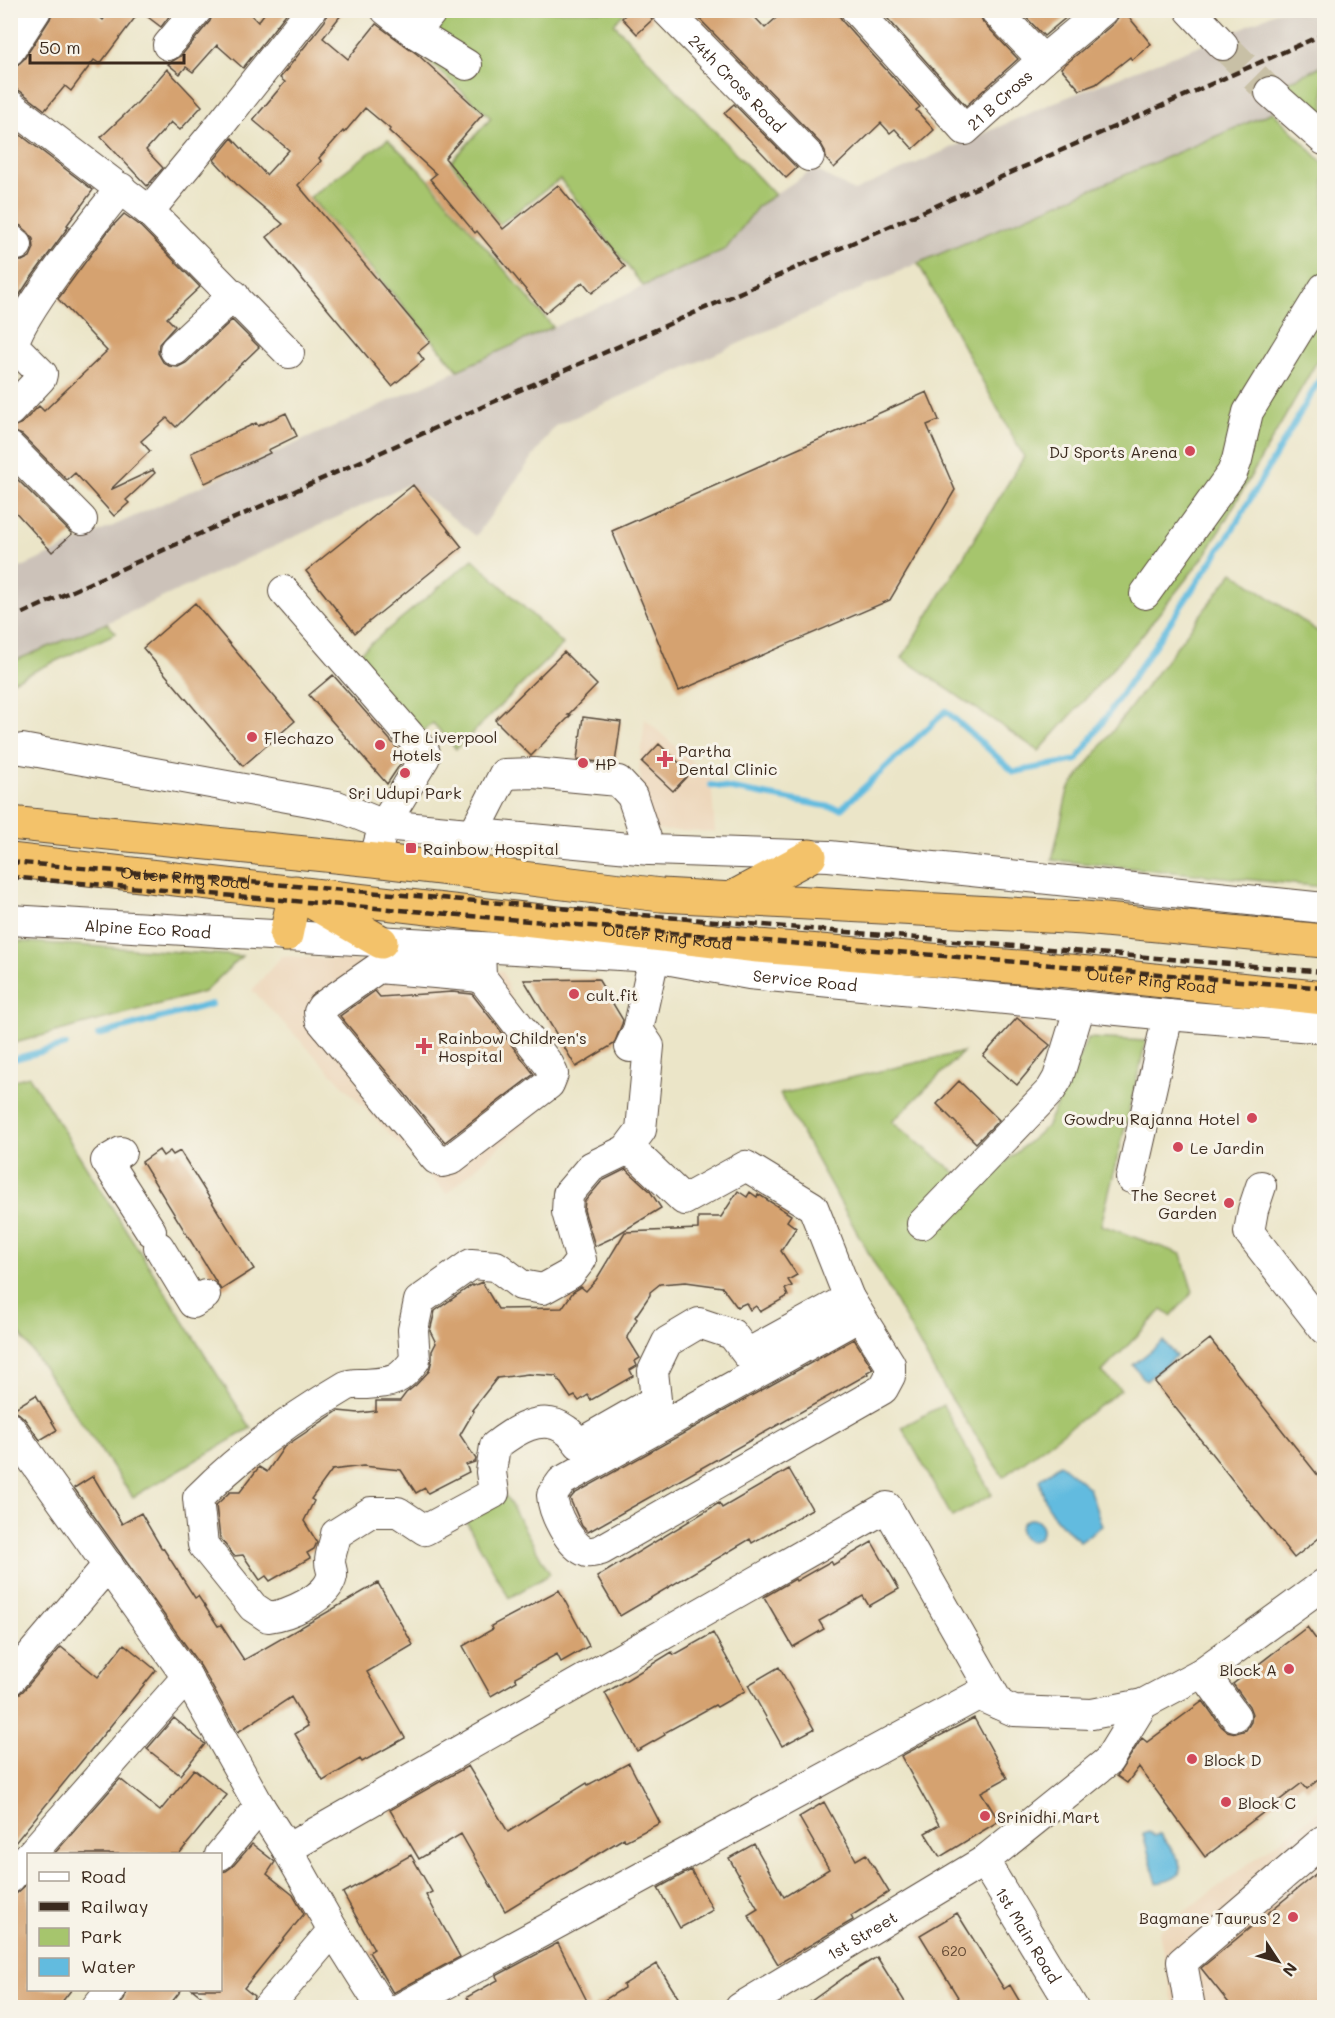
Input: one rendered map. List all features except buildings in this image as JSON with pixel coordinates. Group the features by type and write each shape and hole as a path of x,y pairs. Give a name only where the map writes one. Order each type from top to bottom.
{"highway":[{"path":"10,823 374,860 661,895 734,897 1084,918 1324,941"},
{"path":"734,897 810,856"},
{"name":"Outer Ring Road","path":"10,860 758,946 1069,971 1324,998"},
{"path":"286,935 295,892 379,955"}],"street":[{"path":"10,50 36,10"},
{"path":"168,45 197,10"},
{"path":"149,211 311,10"},
{"path":"386,10 424,22 467,65"},
{"name":"24th Cross Road","path":"666,10 809,156"},
{"name":"21 B Cross","path":"856,10 965,130 1103,10"},
{"path":"995,10 1043,60"},
{"path":"1190,10 1223,45"},
{"path":"1270,92 1324,140"},
{"path":"10,105 149,211 289,353"},
{"path":"10,411 42,374 14,346 16,335 41,293 121,188"},
{"path":"1145,594 1232,473 1248,412 1324,288"},
{"path":"175,350 234,295"},
{"path":"10,447 82,520"},
{"path":"284,591 425,753 384,825 374,860"},
{"path":"22,749 337,806 384,825 650,850 829,856 1324,908"},
{"path":"474,833 504,774 534,773 618,781 632,796 650,850"},
{"name":"Alpine Eco Road","path":"10,920 286,935"},
{"name":"Service Road","path":"286,935 379,955 480,962 654,957 749,974 1324,1028"},
{"path":"379,955 322,1007 318,1012 320,1019 436,1159 442,1162 450,1160 549,1084 553,1074 480,962"},
{"path":"654,957 638,1030 649,1047 641,1130 629,1146 591,1167 568,1194 567,1212 581,1260 570,1274 543,1289 521,1285 496,1266 471,1264 419,1301 412,1330 415,1360 405,1374 391,1382 349,1384 287,1424 227,1470 198,1498 203,1545 252,1607 268,1617 283,1615 323,1593 333,1574 330,1562 336,1534 371,1512 398,1512 425,1530 494,1493 490,1472 495,1446 516,1430 544,1422 565,1429 579,1443 624,1433 855,1307"},
{"path":"922,1224 1051,1090 1058,1078 1080,1006"},
{"path":"1131,1178 1168,1015"},
{"path":"629,1146 684,1200 746,1166 813,1207 855,1307 890,1364 890,1376 883,1389 601,1550 589,1553 574,1546 553,1507 552,1495 562,1481 624,1433 657,1400 653,1371 667,1342 699,1323 732,1334 747,1354 855,1307"},
{"path":"121,1152 106,1161 193,1303 206,1294"},
{"path":"1261,1186 1249,1232 1324,1329"},
{"path":"12,1434 187,1677 260,1807 382,2007"},
{"path":"287,1849 887,1507 999,1704"},
{"path":"10,1680 108,1565"},
{"path":"401,2007 978,1695 1014,1711 1092,1714 1143,1704 1203,1672 1321,1594"},
{"path":"1203,1672 1235,1716"},
{"path":"33,1853 187,1677"},
{"name":"1st Street","path":"740,2007 984,1861 1108,1761 1143,1704"},
{"path":"221,1853 260,1807"},
{"path":"1190,2007 1182,1962 1324,1840"},
{"path":"10,1878 27,1859"},
{"name":"1st Main Road","path":"984,1861 1073,2007"},
{"path":"267,2007 333,1930"},
{"path":"96,2007 108,1991"}],"shaded area":[{"path":"1278,11 1324,11 1324,65 1281,85 1273,112 918,263 555,426 476,536 409,484 107,623 11,662 11,572 726,249 759,205 814,169 854,191 1055,102 1236,31"},
{"path":"645,719 711,779 715,832 649,830 639,769"},
{"name":"Rainbow Children's Hospital","path":"282,956 503,971 514,1009 570,1083 447,1194 252,990"},
{"path":"1324,1807 1324,2007 1174,2007 1159,1931"}],"green space":[{"path":"450,11 626,11 614,24 775,195 759,205 726,249 643,286 560,179 500,224 451,162 491,118 419,52"},
{"path":"1324,65 1324,119 1281,85"},
{"path":"1273,112 1324,164 1324,349 1206,554 1138,640 1039,751 902,658 1024,457 918,263"},
{"path":"388,139 427,178 553,327 458,370 310,197"},
{"path":"473,559 563,644 456,749 433,723 418,735 351,660"},
{"path":"1233,572 1324,636 1324,887 1052,860 1068,790"},
{"path":"107,623 116,633 11,682 11,662"},
{"path":"11,941 242,956 204,992 11,1044"},
{"path":"1088,1038 1146,1041 1101,1225 1181,1254 1193,1292 1171,1316 1162,1310 1102,1372 1121,1390 1003,1477 941,1383 780,1094 963,1052 892,1122 975,1188 1046,1127"},
{"path":"29,1076 251,1428 133,1497 11,1321 11,1081"},
{"path":"943,1405 992,1495 952,1517 902,1427"},
{"path":"506,1496 550,1574 509,1598 465,1520"}],"water":[{"path":"1163,1341 1176,1356 1146,1381 1133,1365"},
{"path":"1060,1464 1089,1488 1102,1526 1080,1541 1053,1515 1045,1500 1039,1480"},
{"path":"1027,1519 1035,1519 1042,1526 1042,1534 1035,1541 1027,1541 1020,1534 1020,1526"},
{"path":"1149,1832 1154,1836 1160,1834 1177,1857 1181,1870 1170,1880 1157,1883 1143,1834"}],"waterway":[{"path":"711,785 841,809 946,711 1014,772 1077,760 1230,534 1324,372"},
{"path":"98,1035 212,1004"},
{"path":"10,1060 66,1045"}],"tunnel":[{"path":"1223,45 1270,92"}],"railway":[{"path":"10,619 475,410 1324,34"},
{"path":"10,862 1324,972"},
{"path":"10,877 1324,988"}],"place":[{"name":"DJ Sports Arena","path":"1190,451"},
{"name":"Flechazo","path":"252,737"},
{"name":"The Liverpool Hotels","path":"380,745"},
{"name":"Partha Dental Clinic","path":"665,759"},
{"name":"HP","path":"583,763"},
{"name":"Sri Udupi Park","path":"405,773"},
{"name":"Rainbow Hospital","path":"411,848"},
{"name":"cult.fit","path":"574,994"},
{"name":"Rainbow Children's Hospital","path":"424,1046"},
{"name":"Gowdru Rajanna Hotel","path":"1252,1118"},
{"name":"Le Jardin","path":"1178,1147"},
{"name":"The Secret Garden","path":"1229,1203"},
{"name":"Block A","path":"1289,1669"},
{"name":"Block D","path":"1192,1759"},
{"name":"Block C","path":"1226,1802"},
{"name":"Srinidhi Mart","path":"985,1816"},
{"name":"Bagmane Taurus 2","path":"1293,1917"}]}
